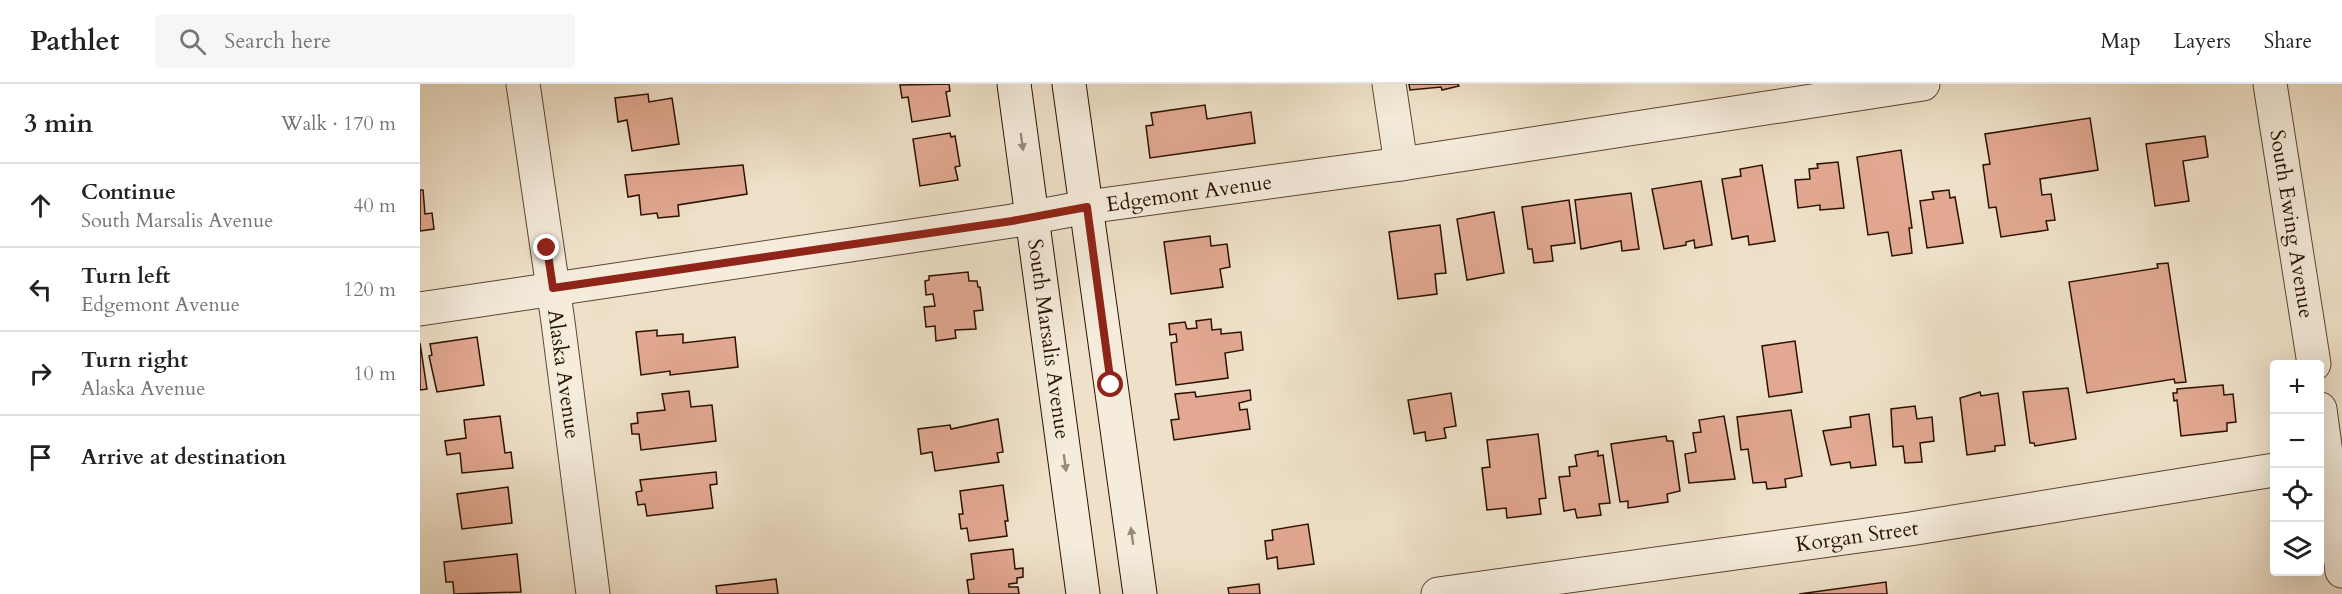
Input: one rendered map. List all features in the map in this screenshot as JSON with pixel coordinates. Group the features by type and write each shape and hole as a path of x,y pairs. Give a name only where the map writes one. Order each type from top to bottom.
{"street":[{"name":"Alaska Avenue","path":"522,84 553,288 593,594"},
{"name":"South Marsalis Avenue","path":"1014,84 1083,594"},
{"path":"1069,84 1140,594"},
{"path":"1389,84 1401,164"},
{"name":"Edgemont Avenue","path":"420,309 1032,218 1087,207 1401,164 1923,84"},
{"name":"South Ewing Avenue","path":"2270,84 2313,360"},
{"path":"2324,468 2342,571"},
{"name":"Korgan Street","path":"1438,594 1910,529 2270,471"}],"building":[{"path":"949,84 950,91 946,92 950,116 912,122 908,97 902,98 900,85"},
{"path":"1409,84 1458,84 1459,86 1442,90 1441,87 1410,90"},
{"path":"648,94 649,102 672,98 679,144 632,151 627,120 618,122 615,98"},
{"path":"1205,105 1207,119 1251,112 1255,143 1150,158 1146,126 1153,125 1151,113"},
{"path":"2090,118 2098,170 2040,179 2042,195 2051,194 2055,220 2046,221 2048,230 2001,237 1996,207 1989,208 1983,165 1990,164 1985,134"},
{"path":"950,133 951,137 955,136 960,166 955,167 958,180 920,186 913,139"},
{"path":"2205,136 2208,157 2183,161 2189,201 2155,206 2146,144"},
{"path":"1901,150 1912,228 1909,228 1912,253 1892,256 1888,232 1868,235 1857,157"},
{"path":"1838,162 1844,208 1820,210 1820,205 1798,208 1795,180 1810,179 1809,169 1818,168 1817,164"},
{"path":"743,165 747,194 678,205 679,216 658,218 657,213 641,215 639,195 628,197 625,175"},
{"path":"1762,165 1775,241 1749,245 1748,236 1732,239 1722,179 1741,176 1740,169"},
{"path":"1701,181 1712,245 1695,248 1694,240 1686,242 1686,245 1664,249 1652,189"},
{"path":"420,190 423,190 425,214 432,213 434,229 420,231"},
{"path":"1949,190 1950,198 1955,197 1963,243 1927,248 1920,201 1934,199 1932,192"},
{"path":"1631,193 1639,249 1622,251 1621,241 1581,249 1575,200"},
{"path":"1569,200 1575,243 1551,246 1553,261 1534,263 1532,249 1528,249 1522,207"},
{"path":"1494,212 1504,273 1467,280 1457,219"},
{"path":"1440,225 1446,273 1435,274 1437,294 1398,299 1389,232"},
{"path":"1210,236 1211,246 1227,244 1230,267 1220,269 1223,287 1171,294 1164,242"},
{"path":"2168,263 2186,382 2175,383 2174,379 2087,393 2069,282 2158,268 2157,264"},
{"path":"968,272 969,281 977,281 980,287 983,310 974,311 976,329 955,330 956,338 936,341 935,326 926,327 924,307 935,306 933,294 926,295 925,281 929,280 929,276"},
{"path":"1211,319 1212,330 1221,329 1221,334 1241,332 1243,350 1225,353 1228,378 1176,385 1171,343 1177,342 1176,334 1170,335 1169,324 1185,322 1187,329 1197,328 1196,321"},
{"path":"657,330 657,336 683,334 683,343 735,337 738,367 670,375 670,371 641,375 636,332"},
{"path":"477,337 484,385 437,392 429,356 432,355 430,344"},
{"path":"1795,341 1802,392 1769,397 1762,346"},
{"path":"420,343 427,389 420,390"},
{"path":"2223,385 2224,395 2233,394 2236,422 2227,423 2227,431 2181,436 2177,400 2174,401 2173,393 2177,393 2177,389"},
{"path":"2068,388 2076,439 2035,446 2034,443 2030,443 2023,392"},
{"path":"1250,390 1251,400 1239,403 1240,410 1247,409 1250,429 1174,440 1171,420 1179,419 1175,394 1195,392 1196,397"},
{"path":"689,391 691,407 712,405 716,441 641,450 639,434 632,434 631,424 638,423 637,413 665,410 662,394"},
{"path":"1980,392 1981,396 1998,393 2005,445 1995,446 1995,451 1967,455 1960,398"},
{"path":"1451,393 1456,426 1444,428 1446,438 1426,441 1425,432 1414,434 1408,400"},
{"path":"1915,406 1917,419 1932,417 1934,441 1920,443 1922,462 1905,463 1903,446 1893,447 1891,409"},
{"path":"1791,410 1802,476 1785,479 1786,487 1767,489 1766,482 1753,483 1748,449 1741,450 1737,417"},
{"path":"1869,414 1876,465 1851,468 1850,462 1831,465 1823,431 1851,427 1850,417"},
{"path":"500,416 505,453 511,452 513,468 462,473 460,453 447,455 445,441 466,438 464,420"},
{"path":"1724,416 1735,479 1689,483 1685,454 1696,452 1693,433 1701,432 1699,420"},
{"path":"998,419 1003,452 997,453 999,462 935,471 932,452 921,454 918,429 950,425 951,429"},
{"path":"1538,434 1546,498 1539,499 1541,514 1507,518 1506,508 1487,510 1482,468 1490,467 1487,440"},
{"path":"1666,436 1667,441 1673,441 1680,491 1667,494 1668,502 1628,508 1628,501 1620,502 1611,444"},
{"path":"1598,451 1598,456 1603,455 1610,503 1599,504 1601,515 1577,518 1575,509 1564,511 1559,477 1570,476 1569,467 1577,466 1575,455"},
{"path":"716,472 717,484 710,485 713,508 647,516 645,504 638,505 636,492 642,491 640,480"},
{"path":"1003,485 1008,521 1005,521 1007,536 969,541 967,528 961,529 959,514 963,514 960,491"},
{"path":"508,487 512,523 462,529 457,494"},
{"path":"1308,524 1314,564 1278,569 1277,557 1267,559 1265,541 1273,540 1272,530"},
{"path":"1013,549 1015,569 1023,568 1023,577 1017,578 1017,583 1009,584 1009,587 1018,587 1019,594 969,594 967,580 974,579 971,554"},
{"path":"517,554 521,592 454,594 453,582 446,582 444,562"},
{"path":"776,579 778,594 717,594 716,586"},
{"path":"1886,582 1887,594 1799,594"},
{"path":"1259,584 1260,594 1229,594 1228,588"}],"route":[{"path":"547,248 553,288 795,254 1012,221 1087,207 1111,385"}]}
